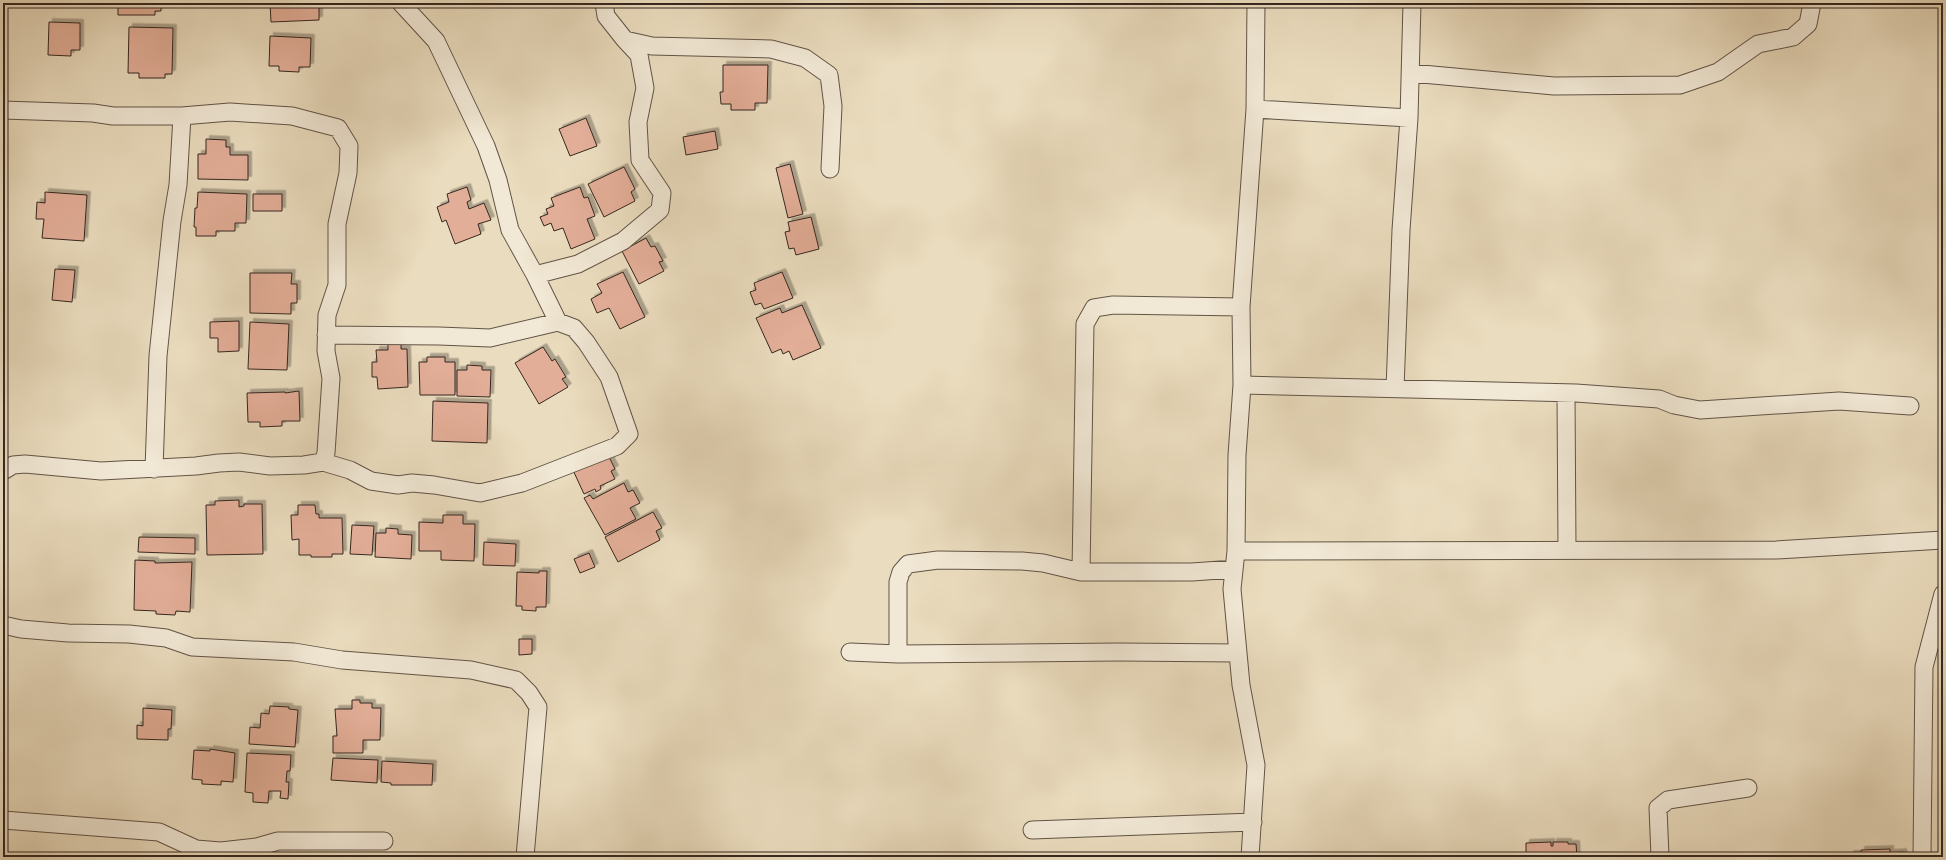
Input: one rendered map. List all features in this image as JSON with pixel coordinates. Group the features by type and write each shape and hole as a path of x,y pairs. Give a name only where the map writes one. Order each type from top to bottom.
{"street":[{"path":"401,3 436,41 486,146 498,180 510,230 535,275 558,322"},
{"path":"535,275 578,264 623,241 660,210 662,193 640,160 638,122 645,88 638,55 625,40 605,10 593,3"},
{"path":"1250,857 1256,765 1237,652 1232,589 1236,551 1237,455 1242,385 1241,307 1255,109 1256,3"},
{"path":"1395,389 1401,230 1411,73 1412,3"},
{"path":"1411,73 1554,86 1680,85 1718,72 1758,44 1793,37 1808,24 1812,3"},
{"path":"625,40 652,46 771,49 805,58 829,75 833,106 830,169"},
{"path":"1255,109 1409,118"},
{"path":"3,110 93,113 113,116 182,116 230,112 284,115 338,128 349,146 348,173 337,224 337,285 327,315 326,351 331,378 326,453 323,462"},
{"path":"154,469 158,356 172,221 178,185 182,116"},
{"path":"1081,572 1085,324 1094,308 1114,305 1241,307"},
{"path":"3,471 13,465 25,464 101,471 154,469 238,462 270,466 304,466 323,462 350,470 371,481 398,485 412,483 434,485 480,494 522,483 617,446 629,434 608,377 586,342 574,328 558,322 490,338 326,335"},
{"path":"1242,385 1566,393 1659,399 1700,410 1839,401 1910,406"},
{"path":"1566,393 1567,550"},
{"path":"1236,551 1776,550 1943,540"},
{"path":"898,654 898,582 901,572 908,564 938,560 1022,561 1043,563 1081,572 1184,572 1234,569"},
{"path":"1922,857 1924,667 1943,594"},
{"path":"3,625 68,633 129,634 166,638 192,647 294,652 342,660 471,670 516,680 529,693 538,707 525,857"},
{"path":"850,652 898,654 1237,652"},
{"path":"1660,857 1658,808 1663,803 1668,800 1748,788"},
{"path":"3,820 159,832 196,849 221,851 257,847 278,841 384,840"},
{"path":"1032,830 1253,822"}],"building":[{"path":"118,3 161,3 161,11 155,11 155,15 118,15"},
{"path":"270,3 319,3 319,20 271,22"},
{"path":"49,22 80,23 80,50 71,50 71,56 48,55"},
{"path":"129,27 173,28 172,74 165,74 165,78 139,78 139,73 128,73"},
{"path":"270,36 311,38 310,67 299,67 299,72 279,71 279,66 269,66"},
{"path":"723,65 768,65 767,103 755,103 755,110 731,110 731,104 721,104 720,92 723,92"},
{"path":"586,118 597,146 570,156 559,129"},
{"path":"715,131 718,149 686,155 683,137"},
{"path":"206,139 226,140 226,147 230,147 230,155 248,155 248,180 198,179 198,154 206,154"},
{"path":"790,164 803,214 788,218 776,168"},
{"path":"624,167 635,189 631,192 635,201 604,217 588,184"},
{"path":"467,187 471,200 467,202 469,209 484,203 491,220 478,224 481,234 455,244 446,220 442,222 437,207 449,202 447,194"},
{"path":"580,187 584,198 588,197 595,216 587,219 595,239 571,249 563,228 554,231 551,223 544,226 540,217 548,214 546,209 554,206 551,198"},
{"path":"45,192 87,195 84,241 42,238 44,219 36,219 37,202 45,203"},
{"path":"198,192 247,194 246,223 235,223 235,231 216,231 216,236 196,236 196,227 194,227"},
{"path":"253,194 282,194 282,211 253,211"},
{"path":"811,217 819,249 796,255 794,248 789,249 785,232 790,231 788,222"},
{"path":"646,238 651,247 655,246 663,261 659,262 664,271 639,284 622,251"},
{"path":"55,269 75,270 72,302 52,300"},
{"path":"623,272 645,317 620,329 609,308 597,313 591,299 602,293 597,284"},
{"path":"782,272 793,298 764,309 761,303 755,305 750,292 756,290 754,283"},
{"path":"250,273 292,273 291,284 297,284 297,303 291,303 291,314 250,313"},
{"path":"802,305 821,348 793,360 789,351 783,354 781,349 772,353 756,318 780,308 782,313"},
{"path":"239,321 239,351 218,352 218,338 210,338 210,322"},
{"path":"250,322 289,324 287,370 248,369"},
{"path":"388,339 401,339 401,349 407,349 408,387 378,389 377,377 372,377 372,362 377,362 376,350 388,350"},
{"path":"543,347 552,361 555,359 566,377 562,379 568,387 539,404 515,363"},
{"path":"427,357 445,357 445,362 455,362 455,395 420,395 419,362 427,362"},
{"path":"467,365 482,366 482,370 491,370 490,397 457,396 457,370 467,370"},
{"path":"299,391 300,421 282,421 282,426 260,427 260,422 248,422 247,393 285,393"},
{"path":"433,401 488,403 487,443 432,441"},
{"path":"609,457 615,469 611,471 615,479 600,486 601,489 596,492 595,489 584,494 572,468"},
{"path":"624,483 628,492 633,490 640,503 630,508 636,519 605,535 584,498 590,495 593,499"},
{"path":"239,500 239,507 244,506 244,504 262,504 263,554 207,555 206,505 215,505 215,501"},
{"path":"298,505 315,505 316,514 319,514 319,518 342,518 343,554 332,554 332,557 311,557 311,555 299,555 299,539 292,540 291,515 298,515"},
{"path":"653,512 662,528 656,531 660,540 618,562 605,537"},
{"path":"443,515 463,515 463,524 475,524 474,561 441,560 441,551 419,551 419,522 443,523"},
{"path":"352,525 374,526 372,555 350,554"},
{"path":"386,528 398,529 398,534 412,535 411,559 375,557 376,533 386,533"},
{"path":"139,537 195,538 195,554 138,552"},
{"path":"484,542 516,544 515,566 483,565"},
{"path":"589,553 595,567 580,573 574,559"},
{"path":"135,560 155,561 155,563 192,562 190,612 176,611 175,615 156,614 156,611 134,610"},
{"path":"539,571 547,571 546,607 536,607 536,611 522,610 522,606 516,606 517,572 539,573"},
{"path":"519,639 532,639 532,654 519,655"},
{"path":"352,700 360,700 360,703 372,703 372,708 381,708 380,740 363,740 363,753 333,753 333,736 337,736 335,709 352,709"},
{"path":"270,706 289,707 289,709 298,710 295,747 249,744 250,727 260,728 261,713 269,714"},
{"path":"143,708 172,710 171,729 168,729 168,740 137,739 137,725 143,726"},
{"path":"210,749 235,753 233,782 221,781 221,785 202,784 202,780 192,779 194,750 210,751"},
{"path":"247,753 291,755 290,771 287,771 286,782 289,782 288,799 280,798 281,791 269,791 268,803 253,802 253,793 245,792"},
{"path":"333,758 378,760 377,783 331,780"},
{"path":"382,761 433,764 432,785 391,785 391,783 381,782"},
{"path":"1551,842 1551,846 1553,846 1553,842 1568,842 1568,844 1576,844 1577,857 1526,857 1526,843"},
{"path":"1890,849 1890,853 1903,852 1904,857 1850,857 1850,854 1861,854 1861,850"}]}
